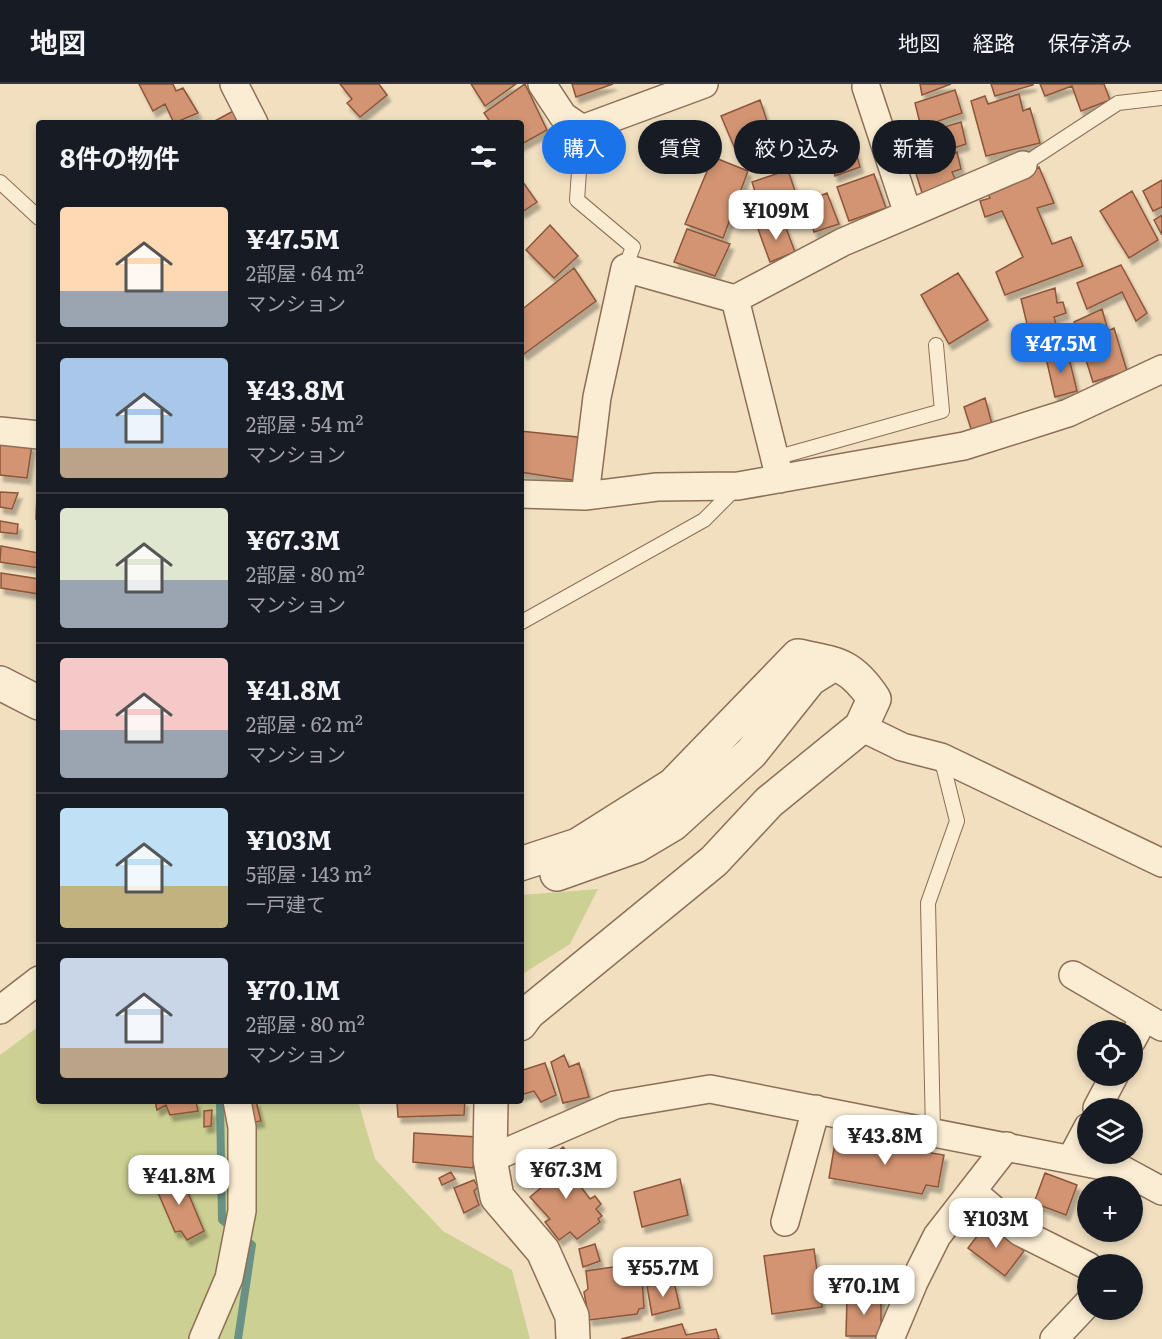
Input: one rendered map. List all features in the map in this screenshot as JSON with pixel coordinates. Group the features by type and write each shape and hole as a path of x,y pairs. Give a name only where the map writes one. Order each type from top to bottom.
{"street":[{"path":"234,84 252,120"},
{"path":"543,84 563,116 569,120"},
{"path":"606,120 704,84"},
{"path":"866,87 908,214"},
{"path":"585,496 597,397 625,268 735,299 843,242 1023,165"},
{"path":"735,299 777,468"},
{"path":"524,494 585,496 657,487 738,486 777,468 964,446 1068,413 1162,369"},
{"path":"0,431 36,435"},
{"path":"524,863 578,845 673,785 798,656 834,664 860,678 874,699 861,727 769,802 714,861 524,1018"},
{"path":"524,885 636,846 674,824 751,753 810,679 834,664"},
{"path":"1,684 36,702"},
{"path":"861,727 902,747 941,758 1162,863"},
{"path":"1073,975 1146,1028"},
{"path":"0,1010 36,982"},
{"path":"490,1159 615,1106 665,1095 710,1089 1123,1170 1162,1191"},
{"path":"202,1339 229,1278 242,1211 242,1127 238,1104"},
{"path":"491,1104 490,1159 497,1197 543,1251 572,1316 573,1339"},
{"path":"785,1222 816,1109"},
{"path":"890,1339 914,1282 938,1236 1007,1146"},
{"path":"1071,1159 1077,1148"},
{"path":"973,1192 1020,1232 1077,1260"},
{"path":"1054,1339 1077,1315"}],"lane":[{"path":"1023,165 1118,103 1162,98"},
{"path":"579,174 577,200 633,247 625,268"},
{"path":"0,182 36,215"},
{"path":"777,468 942,411 936,345"},
{"path":"524,620 704,520 738,486"},
{"path":"933,1131 928,903 957,821 941,758"}],"green space":[{"path":"598,889 570,944 524,973 524,895"},
{"path":"36,1028 36,1104 359,1104 375,1159 443,1231 512,1270 530,1339 0,1339 0,1055"}],"building":[{"path":"139,84 173,84 176,91 183,88 198,113 181,120 173,120 165,104 153,111"},
{"path":"340,84 379,84 387,95 360,117 347,103 352,99"},
{"path":"471,84 516,84 485,106"},
{"path":"525,84 542,120 542,133 524,143 524,120 489,120 484,113"},
{"path":"572,84 613,84 576,97"},
{"path":"920,84 951,84 922,95"},
{"path":"991,84 1033,84 1033,85 995,96"},
{"path":"1040,84 1104,84 1110,100 1081,111 1072,86 1045,96"},
{"path":"955,90 962,113 942,120 919,120 915,103"},
{"path":"1019,94 1023,111 1030,108 1040,143 986,156 971,101 985,96 988,104"},
{"path":"760,100 767,120 734,120 734,147 721,116"},
{"path":"235,110 240,120 217,120"},
{"path":"961,122 966,144 956,147 956,124"},
{"path":"956,152 961,169 956,171"},
{"path":"722,161 734,165 734,174 747,174 723,238 685,224 706,174 722,174"},
{"path":"1039,167 1054,203 1037,208 1052,244 1071,237 1083,266 1005,295 996,272 1023,257 1002,211 985,217 980,201 990,198 987,191"},
{"path":"776,174 789,174 799,203 762,213 752,182"},
{"path":"874,174 886,208 849,221 837,187"},
{"path":"916,174 953,174 957,183 923,196"},
{"path":"1162,180 1162,207 1153,211 1143,191"},
{"path":"524,184 537,202 524,211"},
{"path":"1132,191 1158,240 1129,258 1100,211"},
{"path":"827,193 839,224 814,232 805,202"},
{"path":"1162,215 1162,235 1154,220"},
{"path":"783,220 795,252 770,262 758,229"},
{"path":"550,225 578,256 554,278 526,250"},
{"path":"687,229 730,244 715,276 674,262"},
{"path":"1121,265 1147,313 1136,321 1122,292 1087,309 1077,283"},
{"path":"574,268 596,301 524,354 524,308"},
{"path":"958,273 988,320 949,344 921,295"},
{"path":"1055,288 1057,303 1063,302 1066,313 1054,317 1059,336 1032,345 1021,299"},
{"path":"1102,309 1108,331 1114,328 1127,371 1093,382 1074,322"},
{"path":"1067,350 1077,391 1055,397 1046,358"},
{"path":"985,398 993,428 973,435 964,407"},
{"path":"524,431 587,438 578,481 524,473"},
{"path":"0,442 32,445 27,478 0,475"},
{"path":"0,492 18,493 12,509 0,507"},
{"path":"0,521 18,524 17,534 0,532"},
{"path":"1,546 36,552 36,568 0,562"},
{"path":"1,573 36,579 36,594 1,588"},
{"path":"564,1055 569,1067 579,1063 589,1097 563,1103 551,1062"},
{"path":"545,1063 556,1095 541,1102 534,1091 524,1094 524,1070"},
{"path":"156,1104 197,1104 198,1111 170,1115 166,1105 157,1110"},
{"path":"246,1104 257,1104 261,1121 250,1123"},
{"path":"397,1104 465,1104 464,1115 398,1117"},
{"path":"212,1110 211,1126 204,1127 204,1111"},
{"path":"414,1133 477,1137 473,1168 413,1162"},
{"path":"836,1137 944,1155 938,1187 926,1185 922,1194 829,1178"},
{"path":"563,1147 574,1160 566,1167 590,1199 595,1196 601,1204 596,1209 602,1216 598,1219 600,1222 577,1239 570,1232 559,1240 545,1222 550,1219 530,1197 555,1176 545,1162"},
{"path":"451,1172 455,1179 442,1185 439,1178"},
{"path":"1045,1173 1077,1185 1066,1215 1034,1203"},
{"path":"169,1174 173,1179 181,1176 204,1231 187,1240 181,1231 175,1232 153,1181"},
{"path":"680,1179 688,1215 642,1227 634,1192"},
{"path":"474,1180 478,1187 474,1191 479,1205 464,1213 454,1188"},
{"path":"987,1223 1024,1251 1005,1276 968,1248"},
{"path":"595,1244 600,1261 583,1267 579,1249"},
{"path":"814,1249 822,1307 772,1314 764,1256"},
{"path":"641,1263 644,1308 639,1309 637,1314 589,1320 584,1292 588,1289 586,1271"},
{"path":"674,1282 680,1308 652,1315 647,1286"},
{"path":"847,1296 881,1296 881,1336 846,1336"},
{"path":"682,1324 686,1335 716,1329 719,1339 621,1339"}],"waterway":[{"path":"220,1104 222,1220 232,1228"},
{"path":"238,1339 252,1245 243,1238"}]}
